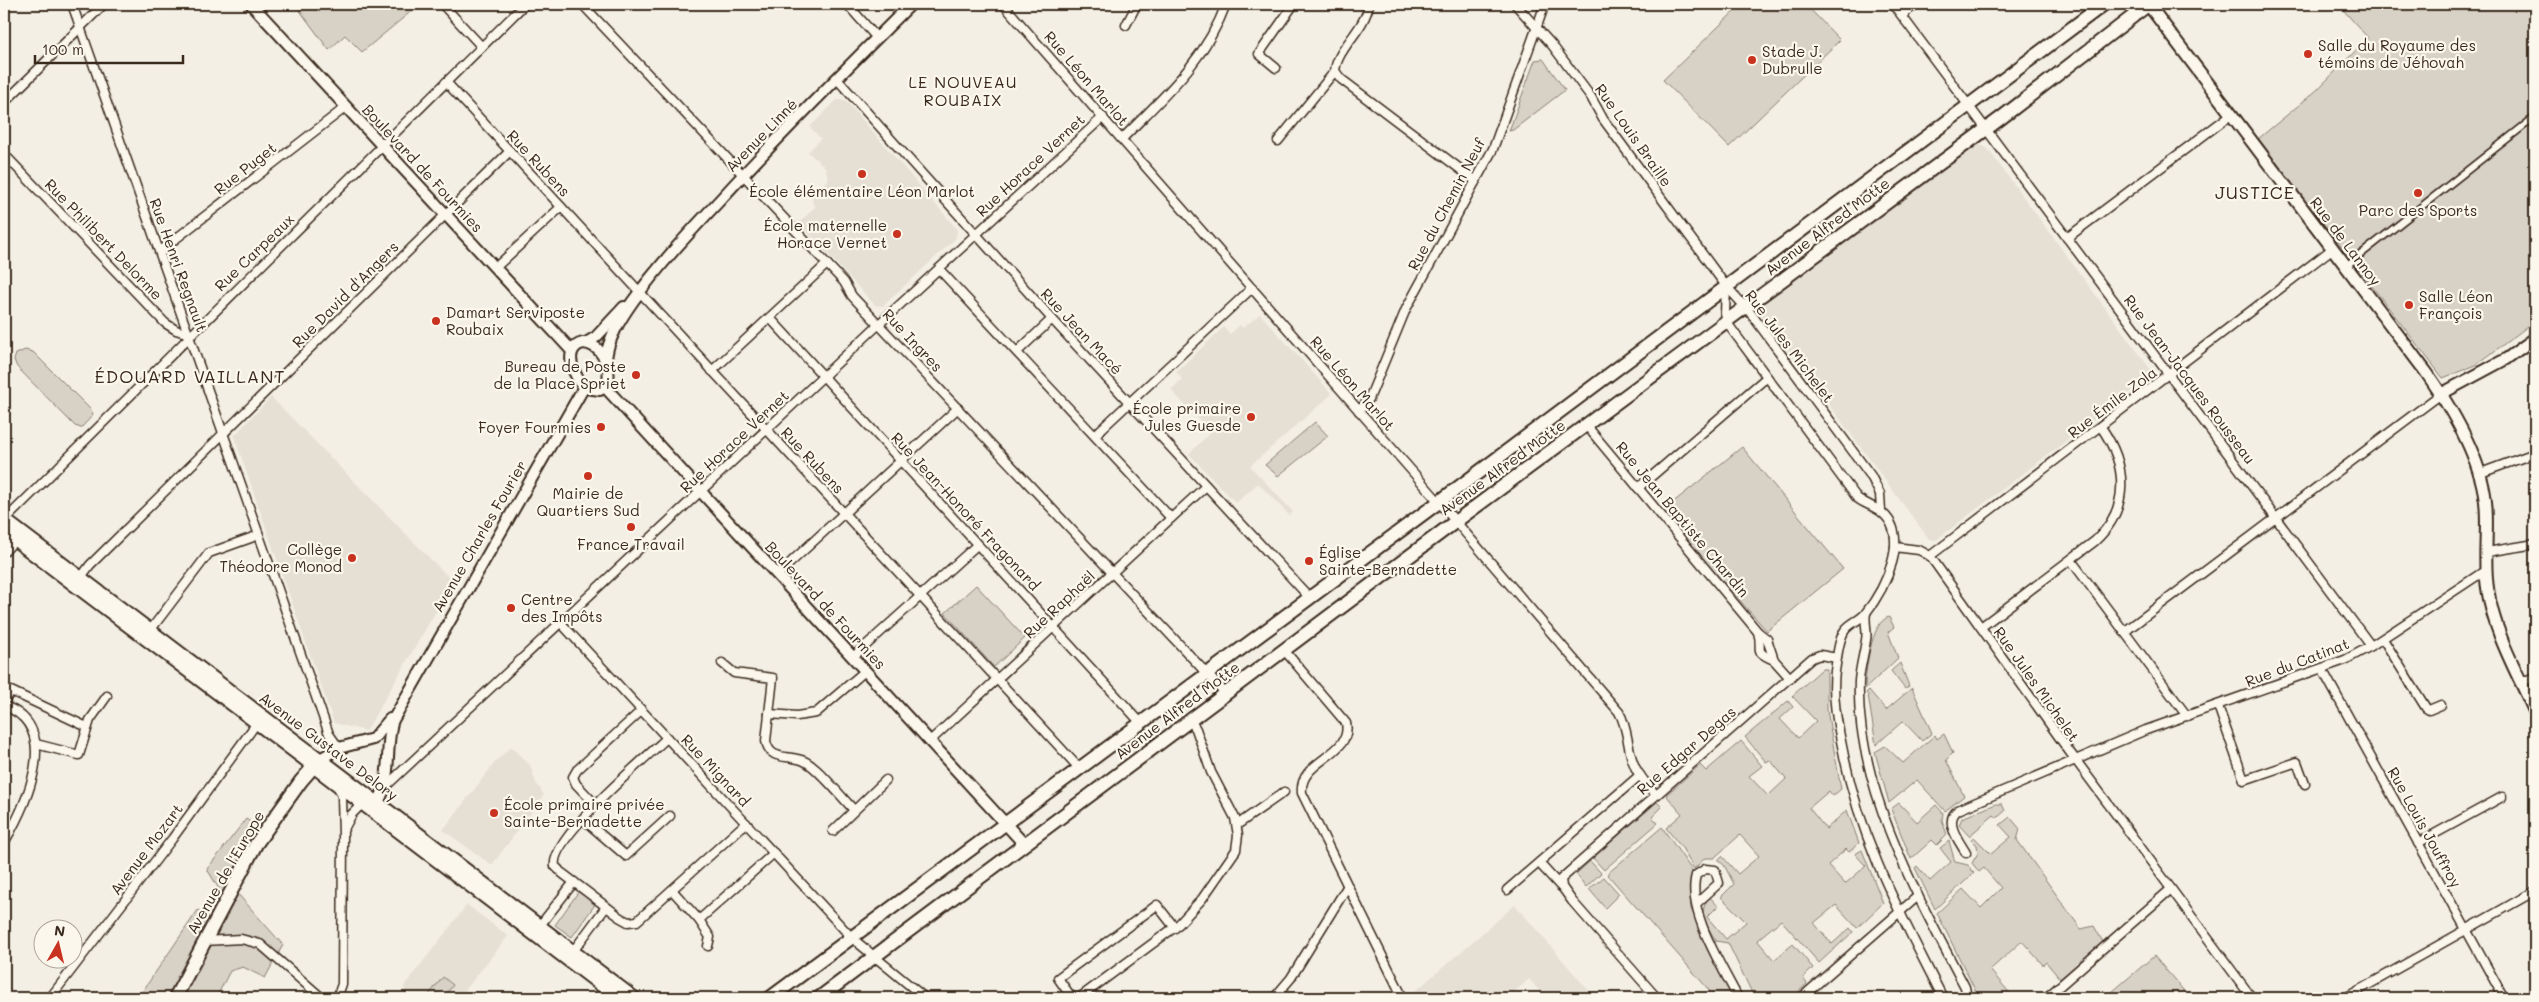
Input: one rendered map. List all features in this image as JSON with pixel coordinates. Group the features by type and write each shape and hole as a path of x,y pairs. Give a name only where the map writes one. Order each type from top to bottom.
{"main road":[{"name":"Avenue Alfred Motte","path":"770,998 1439,502 2104,4"},
{"name":"Avenue Alfred Motte","path":"819,998 1455,522 1986,129 2148,4"},
{"name":"Rue de Lannoy","path":"2148,4 2444,398 2463,434 2486,501 2486,570 2488,591 2496,622 2535,712"},
{"name":"Avenue Gustave Delory","path":"4,520 18,536 537,930 618,998"},
{"name":"Avenue Gustave Delory","path":"4,532 18,536"},
{"name":"Avenue Gustave Delory","path":"316,763 337,785 369,802"},
{"name":"Avenue de l'Europe","path":"175,998 256,844 316,763"},
{"name":"Avenue Gustave Delory","path":"570,956 634,998"}],"street":[{"name":"Rue Henri Regnault","path":"72,4 329,734 338,748"},
{"path":"4,103 104,4"},
{"name":"Boulevard de Fourmies","path":"251,4 572,352"},
{"path":"442,4 482,47"},
{"name":"Rue Carpeaux","path":"4,520 189,334 525,4"},
{"name":"Rue Ingres","path":"582,4 827,264 879,324 1226,694"},
{"path":"847,4 877,38"},
{"name":"Avenue Linné","path":"586,343 596,336 639,292 742,175 911,4"},
{"name":"Rue Léon Marlot","path":"1003,4 1439,502 1619,712 1626,728 1633,762 1640,775 1656,795"},
{"path":"1126,25 1137,4"},
{"path":"1122,139 1197,60 1214,34 1226,4"},
{"path":"1276,68 1259,54 1294,4"},
{"path":"1278,140 1334,71 1361,25 1369,4"},
{"name":"Rue Louis Braille","path":"1515,4 1537,28 1588,92 1603,119 1726,286"},
{"name":"Rue du Chemin Neuf","path":"1359,411 1369,399 1406,309 1495,145 1545,4"},
{"name":"Rue Jean-Jacques Rousseau","path":"1894,4 2371,646"},
{"path":"1902,15 1916,4"},
{"path":"1334,71 1341,79 1476,181"},
{"name":"Rue Jean Macé","path":"837,79 1052,319 1310,598"},
{"name":"Rue Rubens","path":"446,82 1079,768"},
{"name":"Rue Puget","path":"160,251 346,107"},
{"path":"2067,238 2232,114"},
{"name":"Rue Horace Vernet","path":"385,787 1103,117"},
{"path":"2346,266 2535,117"},
{"name":"Rue David d'Angers","path":"78,581 90,565 510,151"},
{"name":"Rue Philibert Delorme","path":"4,154 165,323 176,330 189,334"},
{"path":"494,268 561,207"},
{"name":"Rue Émile Zola","path":"1930,556 2170,375 2332,249"},
{"path":"712,371 827,264"},
{"path":"939,268 1171,518"},
{"name":"Rue Jules Michelet","path":"1726,286 1746,308 1871,476 1880,494 1881,511 1892,529 1895,547"},
{"name":"Rue Jules Michelet","path":"1726,286 1724,307 1727,321"},
{"path":"1095,436 1252,288"},
{"name":"Avenue Linné","path":"606,362 611,339 639,292"},
{"name":"Rue Jean-Honoré Fragonard","path":"770,318 1141,722"},
{"path":"1018,352 1052,319"},
{"path":"1727,321 1858,498 1881,511"},
{"path":"2124,632 2275,517 2444,398 2506,359 2535,338"},
{"path":"586,343 596,348 606,362 609,377 605,387 593,391 584,386 574,372 572,352 578,344 586,343"},
{"path":"1638,488 1767,377"},
{"name":"Avenue Charles Fourier","path":"316,763 338,748 367,742 376,738 402,702 584,386"},
{"name":"Boulevard de Fourmies","path":"605,387 1024,844"},
{"path":"777,575 958,408"},
{"name":"Rue Jean Baptiste Chardin","path":"1586,425 1758,632 1767,639 1774,660 1790,678"},
{"path":"1981,627 2071,560 2105,532 2120,499 2121,466 2114,448 2101,427"},
{"path":"2478,474 2535,453"},
{"name":"Rue Raphaël","path":"930,741 1206,486"},
{"path":"147,634 210,553 259,535"},
{"path":"4,552 18,536"},
{"path":"853,658 978,544"},
{"path":"2487,552 2535,544"},
{"path":"1930,556 1918,550 1895,547 1888,577 1866,613 1845,630 1837,658 1835,677 1836,711 1850,788 1878,869 1944,998"},
{"name":"Rue Jules Michelet","path":"1930,556 2075,760 2252,998"},
{"path":"2071,560 2187,716"},
{"name":"Rue du Catinat","path":"1966,853 1954,830 1951,818 1958,810 2146,730 2345,660 2382,639 2486,570"},
{"path":"1866,613 1867,636 1860,670 1859,694 1867,751 1887,824 1918,896 1965,987 1967,998"},
{"name":"Rue Mignard","path":"560,622 852,938"},
{"path":"2382,639 2426,708 2430,710 2441,706"},
{"path":"1284,650 1347,726 1343,742 1306,774 1301,790 1403,998"},
{"name":"Rue Edgar Degas","path":"1562,886 1565,874 1816,656 1837,658"},
{"path":"722,663 731,672 773,678 766,741 771,753 807,762 854,810"},
{"name":"Rue Louis Jouffroy","path":"2322,669 2504,998"},
{"path":"769,714 804,716 816,713 865,671"},
{"path":"2522,682 2535,677"},
{"path":"4,843 29,790 35,764 36,744 27,721 4,704 11,691 87,728"},
{"path":"36,744 79,755 92,716 107,696"},
{"name":"Avenue Charles Fourier","path":"343,836 348,820 385,787 389,733 402,702"},
{"path":"2218,706 2244,780 2297,762 2305,784"},
{"path":"595,804 576,784 573,777 577,770 642,710"},
{"name":"Avenue Mozart","path":"50,998 172,839 259,719"},
{"path":"1080,998 1175,928 1192,911 1231,859 1237,845 1237,825 1211,772 1196,729 1190,720"},
{"path":"667,738 595,804 555,856 555,866 618,916 628,922 637,921 746,823"},
{"name":"Rue Edgar Degas","path":"1507,890 1640,775"},
{"path":"833,831 886,780"},
{"name":"Avenue Charles Fourier","path":"337,785 342,796 343,836 342,984 337,998"},
{"path":"1237,825 1284,792"},
{"path":"2418,843 2502,797"},
{"path":"583,818 626,856 670,816"},
{"path":"699,920 774,853"},
{"path":"1539,863 1562,886 1658,998"},
{"path":"537,930 574,882"},
{"path":"1274,998 1291,978 1347,887"},
{"path":"2046,998 2170,888"},
{"path":"672,890 699,920 710,937 708,946"},
{"path":"2346,998 2535,891"},
{"path":"1801,998 1898,911 1918,896"},
{"path":"1697,903 1700,919 1738,998"},
{"path":"1072,998 1058,978 1157,905 1175,928"},
{"path":"570,956 606,907"},
{"path":"204,941 241,938 260,944 318,997"},
{"path":"852,938 925,998"}],"shaded area":[{"path":"295,4 420,4 362,52 345,35 329,50"},
{"name":"Stade J. Dubrulle","path":"1742,4 1805,4 1840,40 1729,147 1663,80"},
{"name":"Parc des Sports","path":"2338,4 2535,4 2535,321 2476,365 2443,378 2258,139 2317,90 2368,38"},
{"path":"1543,59 1565,90 1513,130 1509,131 1535,60"},
{"path":"837,100 845,100 957,229 956,238 883,306 875,305 799,223 816,206 813,204 812,196 828,180 826,168 808,152 821,139 810,127"},
{"path":"1978,144 1987,148 2151,370 2150,377 1936,540 1929,539 1760,312 1761,305"},
{"name":"École primaire Jules Guesde","path":"1260,314 1332,394 1250,466 1293,512 1289,515 1258,483 1236,503 1189,454 1211,432 1171,390 1182,379 1176,372 1224,327 1230,334 1240,325 1243,328"},
{"path":"25,350 33,352 91,410 93,415 81,428 75,426 17,367 14,360 16,354"},
{"name":"Collège Théodore Monod","path":"271,397 453,582 366,731 334,723 234,436"},
{"path":"1315,422 1328,436 1278,476 1265,465"},
{"path":"1742,447 1843,569 1767,631 1661,512"},
{"path":"976,585 1025,638 994,667 945,613"},
{"path":"1889,617 1894,627 1888,632 1898,658 1865,689 1866,672 1873,637 1883,621"},
{"path":"1900,663 1909,686 1905,689 1891,671"},
{"path":"1822,669 1827,669 1827,710 1841,789 1833,796 1829,791 1809,808 1826,829 1847,810 1859,843 1849,852 1846,849 1828,865 1845,884 1866,866 1855,854 1862,850 1883,903 1857,928 1836,905 1814,923 1832,944 1850,928 1853,932 1819,963 1781,920 1757,940 1774,960 1793,944 1813,968 1803,978 1807,984 1791,998 1752,998 1753,995 1728,943 1716,941 1706,924 1703,914 1705,903 1709,896 1718,906 1707,917 1726,939 1746,922 1721,897 1734,884 1724,865 1718,860 1722,856 1738,874 1759,856 1740,835 1714,858 1705,858 1694,869 1682,848 1666,828 1682,814 1666,795 1700,765 1706,771 1741,741 1762,766 1749,776 1768,796 1786,779 1770,760 1766,762 1745,737 1788,701 1793,707 1780,719 1798,738 1816,721 1792,696"},
{"path":"1912,688 1932,733 1922,741 1903,721 1876,745 1868,695 1866,693 1869,690 1886,710"},
{"path":"1944,734 1953,753 1946,760 1964,796 1945,811 1917,780 1889,803 1875,752 1885,746 1903,763 1935,735 1937,739"},
{"name":"École primaire privée Sainte-Bernadette","path":"511,747 530,765 536,783 544,795 492,865 443,830 497,760"},
{"path":"1657,802 1662,807 1652,817 1658,823 1604,870 1593,858"},
{"path":"1899,803 1917,822 1936,805 1943,813 1942,820 1947,835 1937,845 1932,840 1911,859 1891,809"},
{"path":"1996,804 2002,804 2005,811 1997,818 1994,815 1969,836 1959,825 1962,818"},
{"path":"2010,817 2020,829 2017,840 2081,929 2094,926 2103,942 2060,979 2046,962 2043,965 2022,941 1990,970 2014,998 1979,998 1937,913 1963,889 1981,908 2001,888 1984,868 1979,872 1972,863 1978,853 1977,845 1971,839 1974,837 1991,854 2011,837 2000,825"},
{"path":"246,819 270,835 237,893 283,945 265,978 243,967 230,971 216,998 138,998 198,910 204,913 219,889 207,869"},
{"path":"1662,827 1693,872 1690,895 1691,909 1734,998 1716,998 1607,874"},
{"path":"1949,841 1955,862 1968,865 1974,873 1935,909 1915,868 1917,866 1930,881 1951,862 1940,848"},
{"path":"1590,861 1601,873 1586,887 1576,874"},
{"path":"1604,877 1619,894 1605,908 1589,889"},
{"path":"579,891 596,903 572,937 555,925"},
{"path":"467,905 508,936 459,998 418,998 405,991 404,986"},
{"path":"1515,905 1595,998 1546,998 1529,979 1507,998 1413,998 1411,995"},
{"path":"2154,956 2190,998 2105,998"},
{"path":"443,977 453,985 443,998 427,997"}],"place":[{"name":"Salle du Royaume des témoins de Jéhovah","path":"2308,54"},
{"name":"Stade J. Dubrulle","path":"1752,60"},
{"name":"École élémentaire Léon Marlot","path":"862,174"},
{"name":"Parc des Sports","path":"2418,193"},
{"name":"École maternelle Horace Vernet","path":"897,234"},
{"name":"Salle Léon François","path":"2409,305"},
{"name":"Damart Serviposte Roubaix","path":"436,321"},
{"name":"Bureau de Poste de la Place Spriet","path":"636,375"},
{"name":"École primaire Jules Guesde","path":"1251,417"},
{"name":"Foyer Fourmies","path":"601,427"},
{"name":"Mairie de Quartiers Sud","path":"588,476"},
{"name":"France Travail","path":"631,527"},
{"name":"Collège Théodore Monod","path":"352,558"},
{"name":"Église Sainte-Bernadette","path":"1309,561"},
{"name":"Centre des Impôts","path":"511,608"},
{"name":"École primaire privée Sainte-Bernadette","path":"494,813"}],"district":[{"name":"LE NOUVEAU ROUBAIX","path":"963,90"},
{"name":"JUSTICE","path":"2255,192"},
{"name":"ÉDOUARD VAILLANT","path":"190,376"}]}
